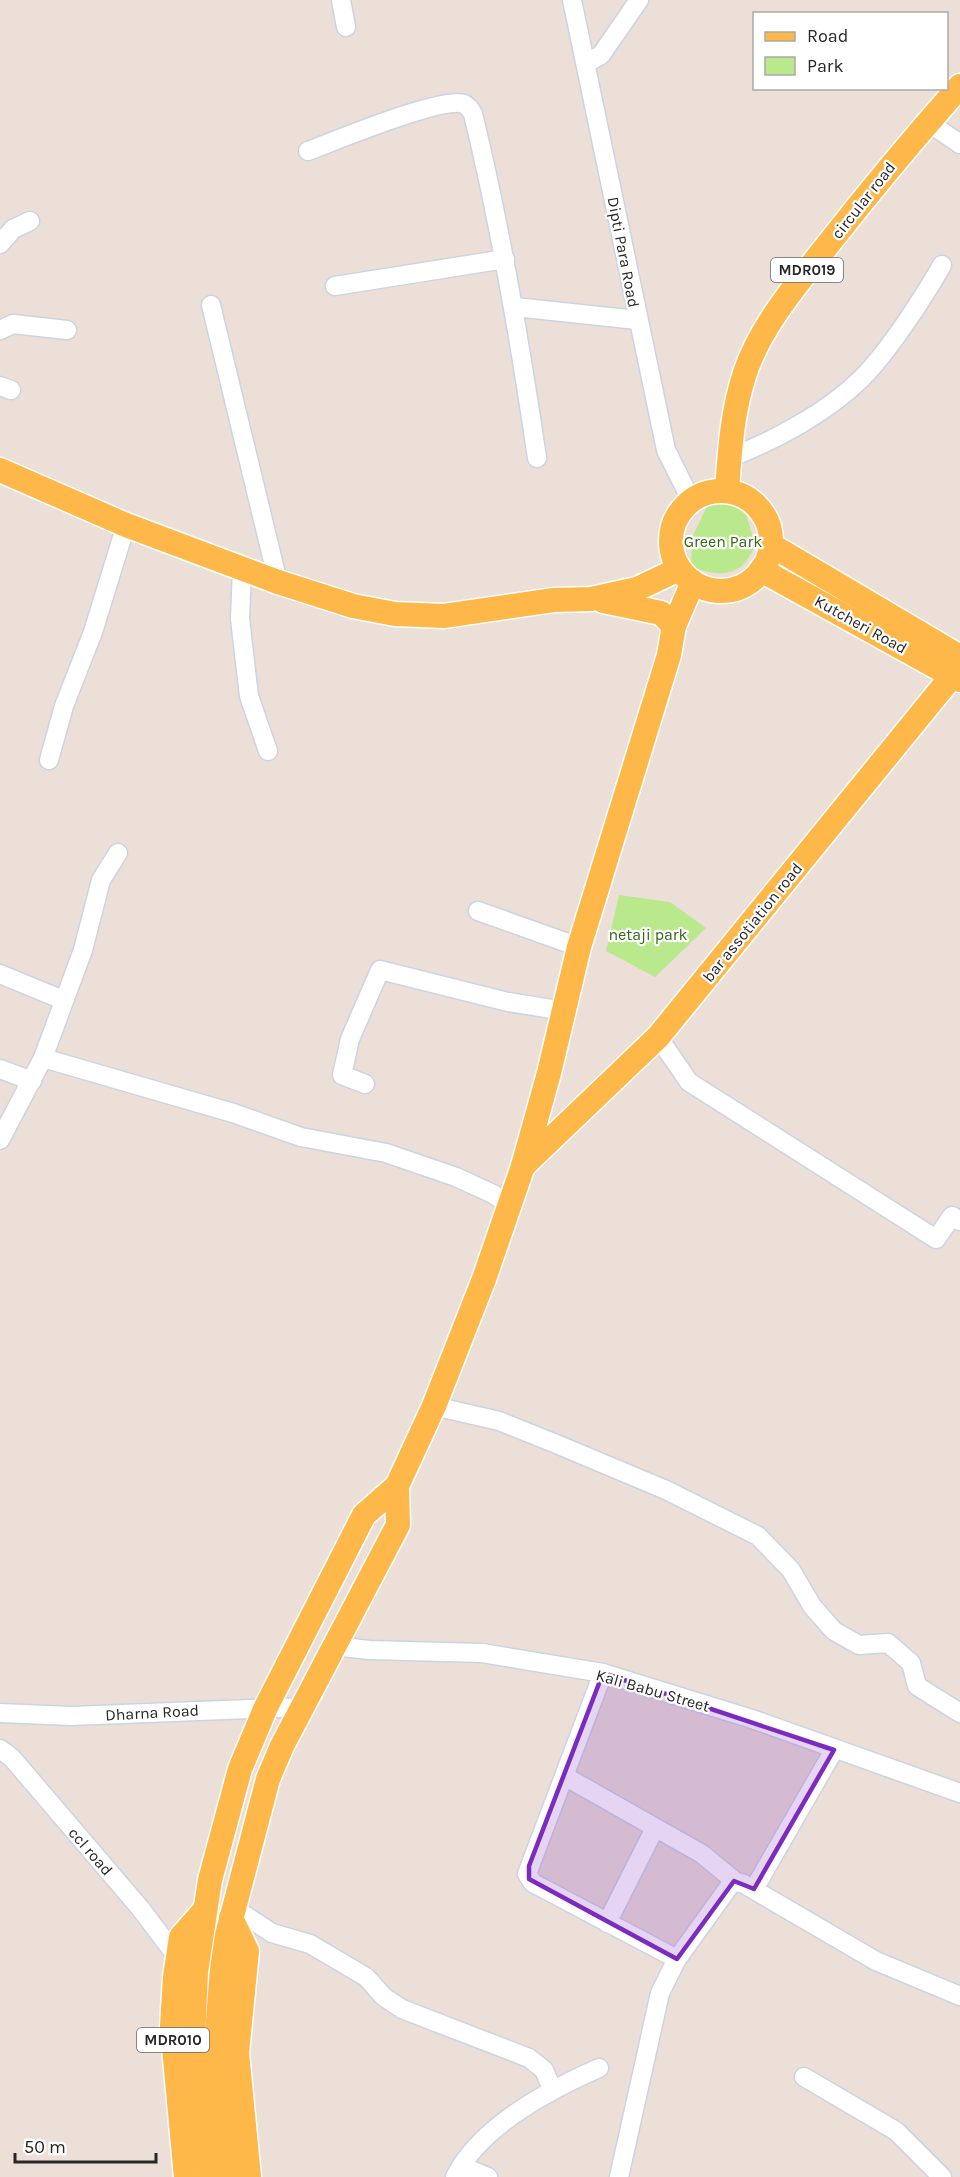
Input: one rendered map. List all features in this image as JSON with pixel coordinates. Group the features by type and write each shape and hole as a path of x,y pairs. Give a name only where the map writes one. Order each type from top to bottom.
{"main road":[{"name":"circular road","path":"727,490 735,404 745,371 763,336 797,284 893,162 960,86"},
{"path":"0,470 126,525 242,569 353,606 395,614 444,616 554,600 591,599 686,576"},
{"path":"727,490 745,496 760,509 769,526 771,545 761,570 747,583 729,590 711,590 686,576 672,551 671,532 678,514 691,500 708,492 727,490"},
{"path":"771,545 958,668"},
{"name":"Kutcheri Road","path":"761,570 958,668"},
{"path":"246,2176 210,2106 193,2041 194,2006 204,1911 240,1769 266,1707 364,1515 397,1486 434,1406 512,1206 579,947 669,655 686,576"},
{"path":"591,599 649,609 661,613 674,626"},
{"name":"bar assotiation road","path":"523,1166 658,1037 958,668"},
{"path":"210,2177 210,2106 222,1969 232,1913 268,1779 282,1746 398,1525 397,1486"},
{"name":"MDR010","path":"186,2177 172,2026 181,1937 204,1911"},
{"path":"232,1913 247,1951 237,2053 246,2176"}],"street":[{"path":"341,0 346,27"},
{"name":"Dipti Para Road","path":"572,0 637,320 666,450 691,500"},
{"path":"586,63 601,55 639,0"},
{"path":"308,151 403,116 449,103 463,103 473,114 492,190 514,307 537,458"},
{"path":"928,122 960,144"},
{"path":"0,244 14,229 30,221"},
{"path":"335,286 505,259"},
{"path":"729,458 762,445 809,418 835,401 863,377 930,286 942,265"},
{"path":"211,304 278,582"},
{"path":"514,307 637,320"},
{"path":"0,330 14,324 67,330"},
{"path":"49,760 64,706 93,632 126,525"},
{"path":"242,569 240,619 249,696 268,751"},
{"path":"0,1140 43,1058 83,950 101,880 118,853"},
{"path":"478,911 579,947"},
{"path":"365,1083 342,1075 351,1039 380,970 508,1002 564,1011"},
{"path":"0,974 63,1000"},
{"path":"658,1037 689,1082 936,1239 952,1216 960,1221"},
{"path":"43,1058 213,1107 301,1137 386,1153 456,1177 512,1206"},
{"path":"0,1068 32,1081"},
{"path":"434,1406 499,1421 554,1443 666,1490 758,1536 791,1570 812,1606 834,1631 859,1645 888,1643 911,1663 917,1686 960,1713"},
{"name":"Kali Babu Street","path":"334,1646 369,1650 482,1653 603,1673 752,1719 960,1793"},
{"path":"603,1673 566,1777 527,1874 533,1883 677,1959"},
{"name":"Dharna Road","path":"0,1713 71,1716 304,1707"},
{"name":"ccl road","path":"0,1749 12,1758 140,1908 178,1958"},
{"path":"754,1889 834,1749"},
{"path":"566,1777 702,1854 736,1882 754,1889 876,1960 960,1996"},
{"path":"607,1923 655,1828"},
{"path":"618,2177 657,2003 677,1959 725,1892 736,1882"},
{"path":"232,1913 272,1933 310,1944 366,1977 384,1997 402,2009 529,2058 544,2070 552,2089"},
{"path":"488,2177 458,2171 486,2137 552,2089 599,2068"},
{"path":"804,2077 896,2131 942,2177"}],"highlighted area":[{"path":"603,1673 834,1750 754,1889 734,1881 677,1959 529,1879 529,1866"}],"green space":[{"name":"Green Park","path":"728,496 742,502 755,543 751,554 745,563 730,572 712,573 691,567 692,538 706,508"},
{"name":"netaji park","path":"619,895 670,902 706,928 655,977 606,951"}]}
